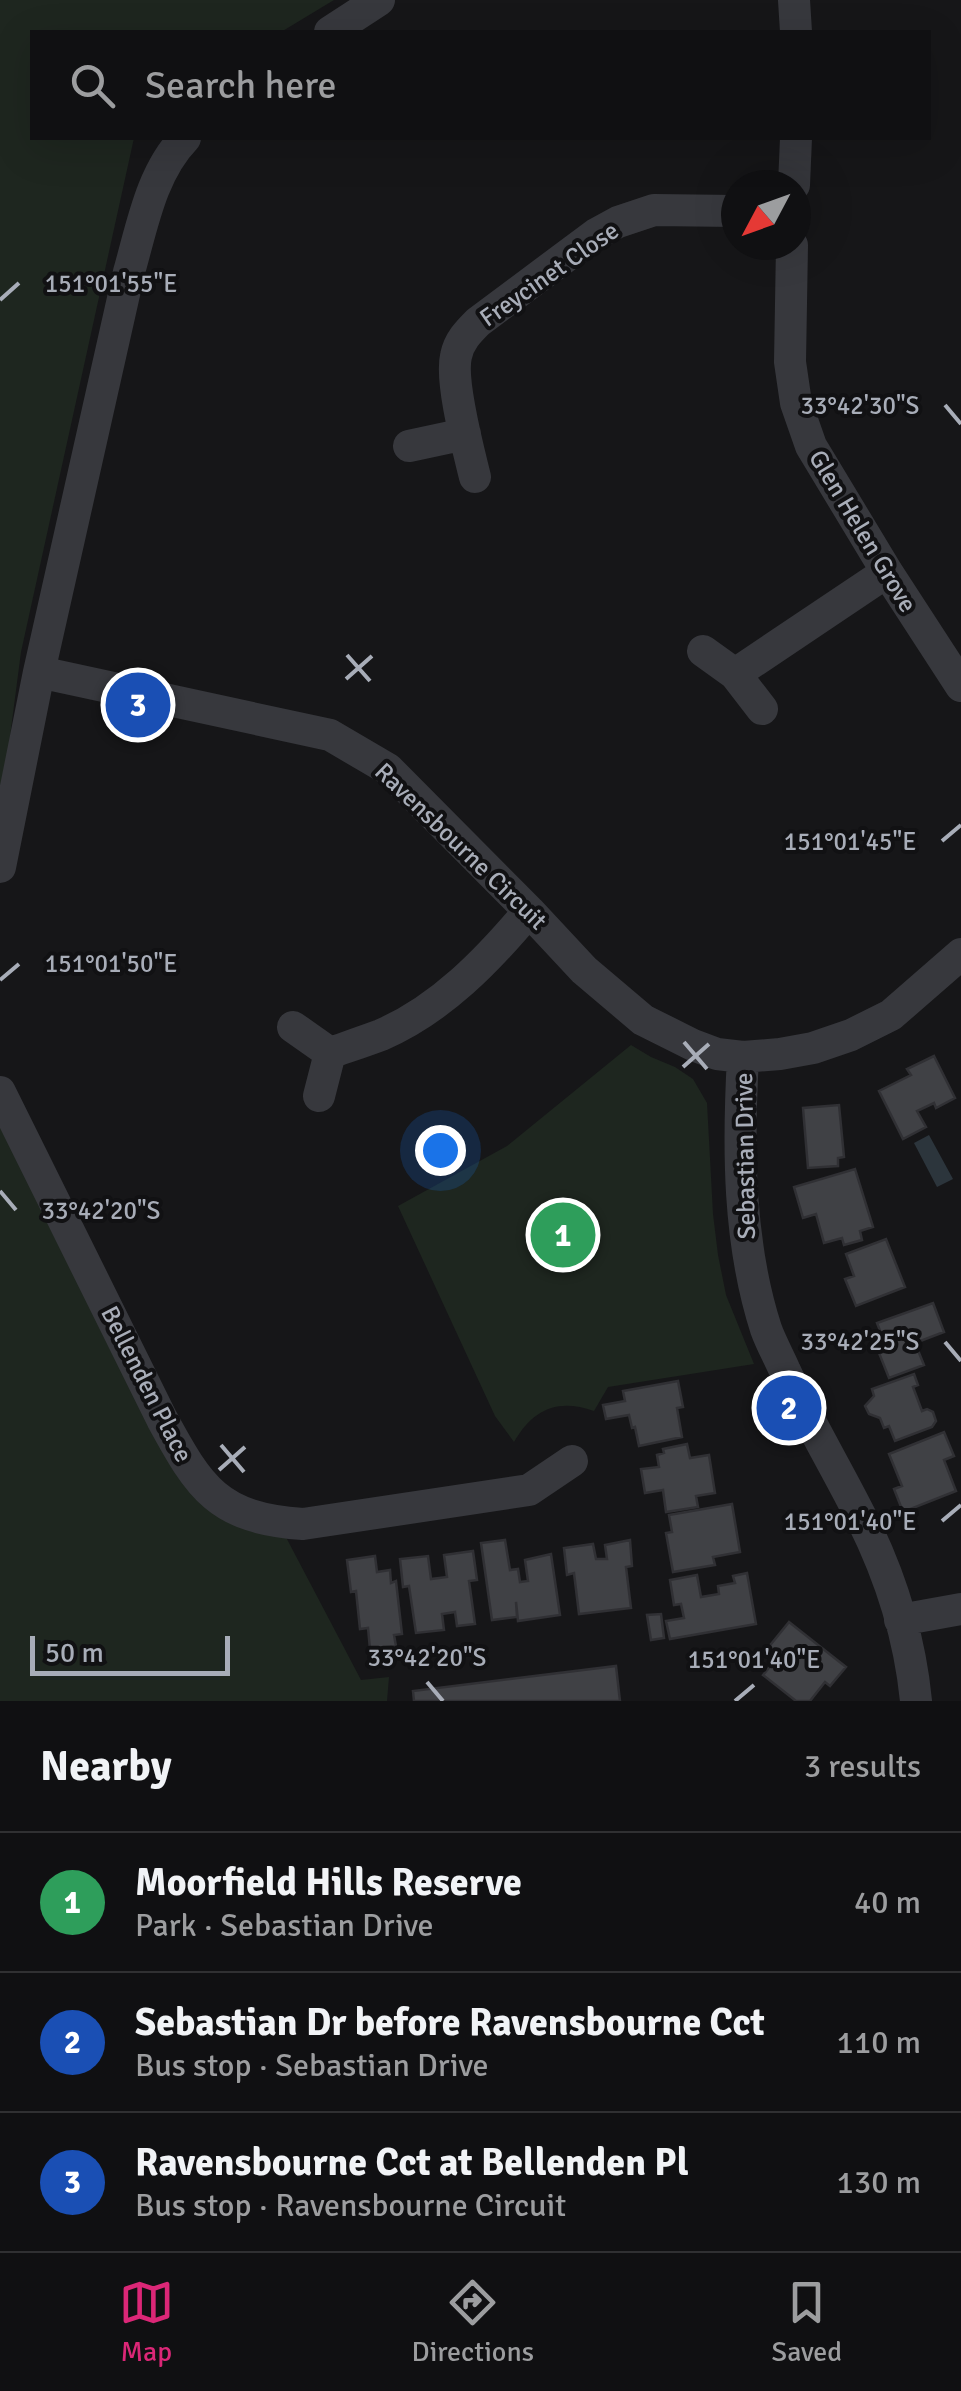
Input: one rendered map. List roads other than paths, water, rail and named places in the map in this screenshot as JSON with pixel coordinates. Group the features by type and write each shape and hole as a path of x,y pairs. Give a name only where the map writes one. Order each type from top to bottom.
{"street":[{"path":"333,30 379,0"},
{"path":"794,0 796,30"},
{"path":"0,867 128,272 161,172 184,140"},
{"path":"795,170 796,140"},
{"name":"Freycinet Close","path":"474,477 455,374 463,338 478,322 596,234 618,222 654,210 721,211"},
{"name":"Glen Helen Grove","path":"792,260 790,362 796,403 810,446 961,686"},
{"path":"409,446 465,434"},
{"path":"735,674 887,572"},
{"path":"703,651 735,674 762,708"},
{"name":"Ravensbourne Circuit","path":"39,672 330,735 388,769 584,970 643,1020 717,1054 744,1057 813,1048 851,1035 891,1015 961,954"},
{"path":"330,1053 384,1033 432,1006 478,969 529,912"},
{"path":"293,1028 330,1053"},
{"path":"319,1096 330,1053"},
{"name":"Sebastian Drive","path":"744,1057 742,1174 746,1250 767,1332 888,1578 916,1701"},
{"name":"Bellenden Place","path":"0,1092 170,1434 187,1466 210,1494 252,1515 302,1524 529,1490 572,1461"},
{"path":"900,1620 961,1609"}],"place":[{"name":"Ravensbourne Cct at Bellenden Pl","path":"138,705"},
{"name":"Moorfield Hills Reserve","path":"563,1235"},
{"name":"Sebastian Dr before Ravensbourne Cct","path":"789,1408"}]}
